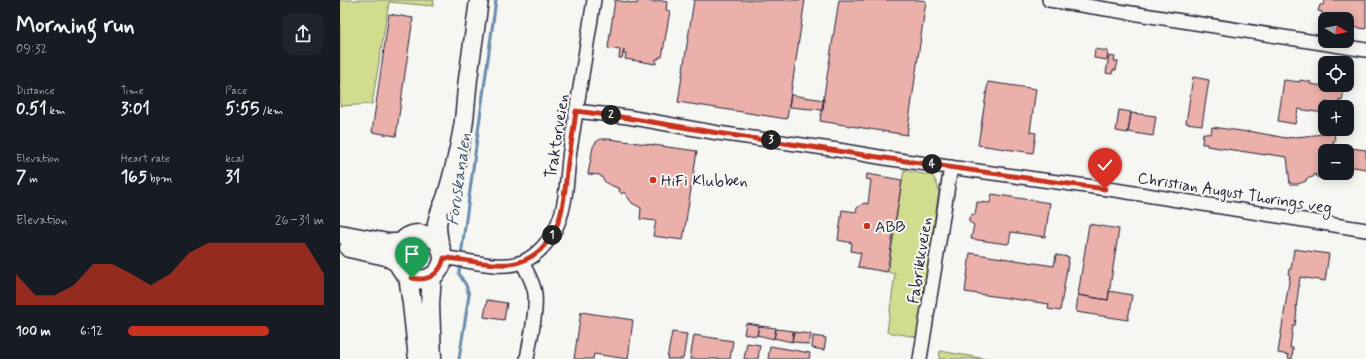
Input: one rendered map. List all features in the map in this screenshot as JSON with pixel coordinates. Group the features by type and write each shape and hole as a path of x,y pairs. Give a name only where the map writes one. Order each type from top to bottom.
{"main road":[{"path":"340,246 386,256 415,274 440,268 446,253 437,224 452,179 463,126 479,0"},
{"path":"432,359 430,304 415,274 398,249 406,239 426,223 440,182 453,125 469,72"},
{"path":"340,234 388,243 406,239 417,234 429,235 446,253"},
{"path":"415,274 412,304 418,359"},
{"path":"415,274 421,303 426,359"}],"street":[{"name":"Traktorveien","path":"446,253 471,261 488,264 510,264 522,262 532,257 545,245 555,230 559,222 564,198 594,0"},
{"path":"1049,0 1098,4 1366,50"},
{"name":"Christian August Thorings veg","path":"576,111 1115,190 1366,230"},
{"name":"Fabrikkveien","path":"920,359 951,167"},
{"path":"522,262 530,277 535,293 535,306 527,359"}],"green space":[{"path":"340,0 434,0 433,6 389,2 372,104 340,106"},
{"path":"904,170 933,176 939,192 917,337 887,332 895,274 888,272"},
{"path":"940,351 986,359 939,359"}],"building":[{"path":"615,0 637,4 638,0 657,2 658,0 667,2 666,10 670,11 662,57 656,59 656,64 625,59 626,54 623,54 622,58 619,58 620,50 608,48"},
{"path":"694,0 805,0 787,119 678,102"},
{"path":"839,0 926,1 907,135 820,121"},
{"path":"1325,0 1366,0 1366,29 1354,27 1354,12 1318,11 1320,5 1323,5"},
{"path":"389,14 413,18 396,136 372,132"},
{"path":"1095,49 1108,51 1107,60 1094,58"},
{"path":"1109,56 1115,57 1114,61 1118,61 1116,70 1113,70 1112,74 1106,73"},
{"path":"1193,77 1209,80 1202,125 1186,123"},
{"path":"1284,80 1311,82 1310,84 1318,85 1318,92 1344,92 1342,100 1318,100 1318,112 1298,109 1295,124 1278,121"},
{"path":"988,82 1036,89 1030,132 1036,133 1033,153 978,145"},
{"path":"791,95 824,100 823,110 789,107"},
{"path":"1119,110 1131,112 1128,133 1116,131"},
{"path":"1131,113 1156,116 1153,136 1128,132"},
{"path":"1212,127 1248,131 1286,138 1318,135 1318,136 1334,136 1335,141 1333,141 1334,144 1318,144 1318,178 1315,174 1313,177 1306,179 1306,181 1298,184 1290,184 1287,157 1207,146 1207,144 1202,144 1203,133 1211,134"},
{"path":"601,139 697,151 683,240 653,236 656,221 640,219 641,208 632,203 624,192 622,194 619,191 620,189 606,183 600,175 588,174 593,147 596,142"},
{"path":"1354,148 1366,150 1366,169 1354,167"},
{"name":"ABB","path":"867,174 902,180 887,272 858,267 861,253 851,251 852,243 838,240 842,210 856,212 857,208 864,203 868,204 871,180 866,179"},
{"path":"992,194 1050,203 1045,237 1011,232 1009,243 1007,244 971,239 974,225 969,222 969,217 973,214 975,215 977,202 990,203"},
{"path":"1089,224 1119,229 1108,300 1078,295"},
{"path":"1294,249 1329,254 1325,281 1300,277 1295,326 1293,326 1290,348 1293,348 1292,359 1288,358 1289,355 1278,353 1290,275 1288,274 1289,269 1291,269"},
{"path":"970,253 1054,266 1056,255 1069,257 1060,311 1048,309 1049,304 965,292"},
{"path":"1109,291 1132,295 1128,320 1076,312 1078,295 1108,300"},
{"path":"487,300 507,303 504,320 484,317"},
{"path":"581,312 633,320 628,359 594,354 593,359 574,359"},
{"path":"746,323 759,325 757,336 744,334"},
{"path":"759,326 776,328 774,339 757,335"},
{"path":"776,329 794,331 792,342 774,338"},
{"path":"672,332 687,334 683,359 667,359"},
{"path":"793,332 811,334 809,345 792,341"},
{"path":"694,335 733,341 730,359 690,359"},
{"path":"813,336 826,338 824,350 812,348"},
{"path":"747,343 760,345 758,359 744,359"},
{"path":"770,346 810,353 809,359 768,359"}],"waterway":[{"name":"Foruskanalen","path":"461,256 496,0"},
{"name":"Foruskanalen","path":"459,359 469,295 466,285 459,274 460,264"}],"place":[{"name":"HiFi Klubben","path":"653,180"},
{"name":"ABB","path":"867,226"}],"route":[{"path":"412,278 423,280 437,273 444,258 455,258 488,264 510,264 522,262 532,257 545,245 559,222 564,198 576,111 891,159 1105,189"}]}
